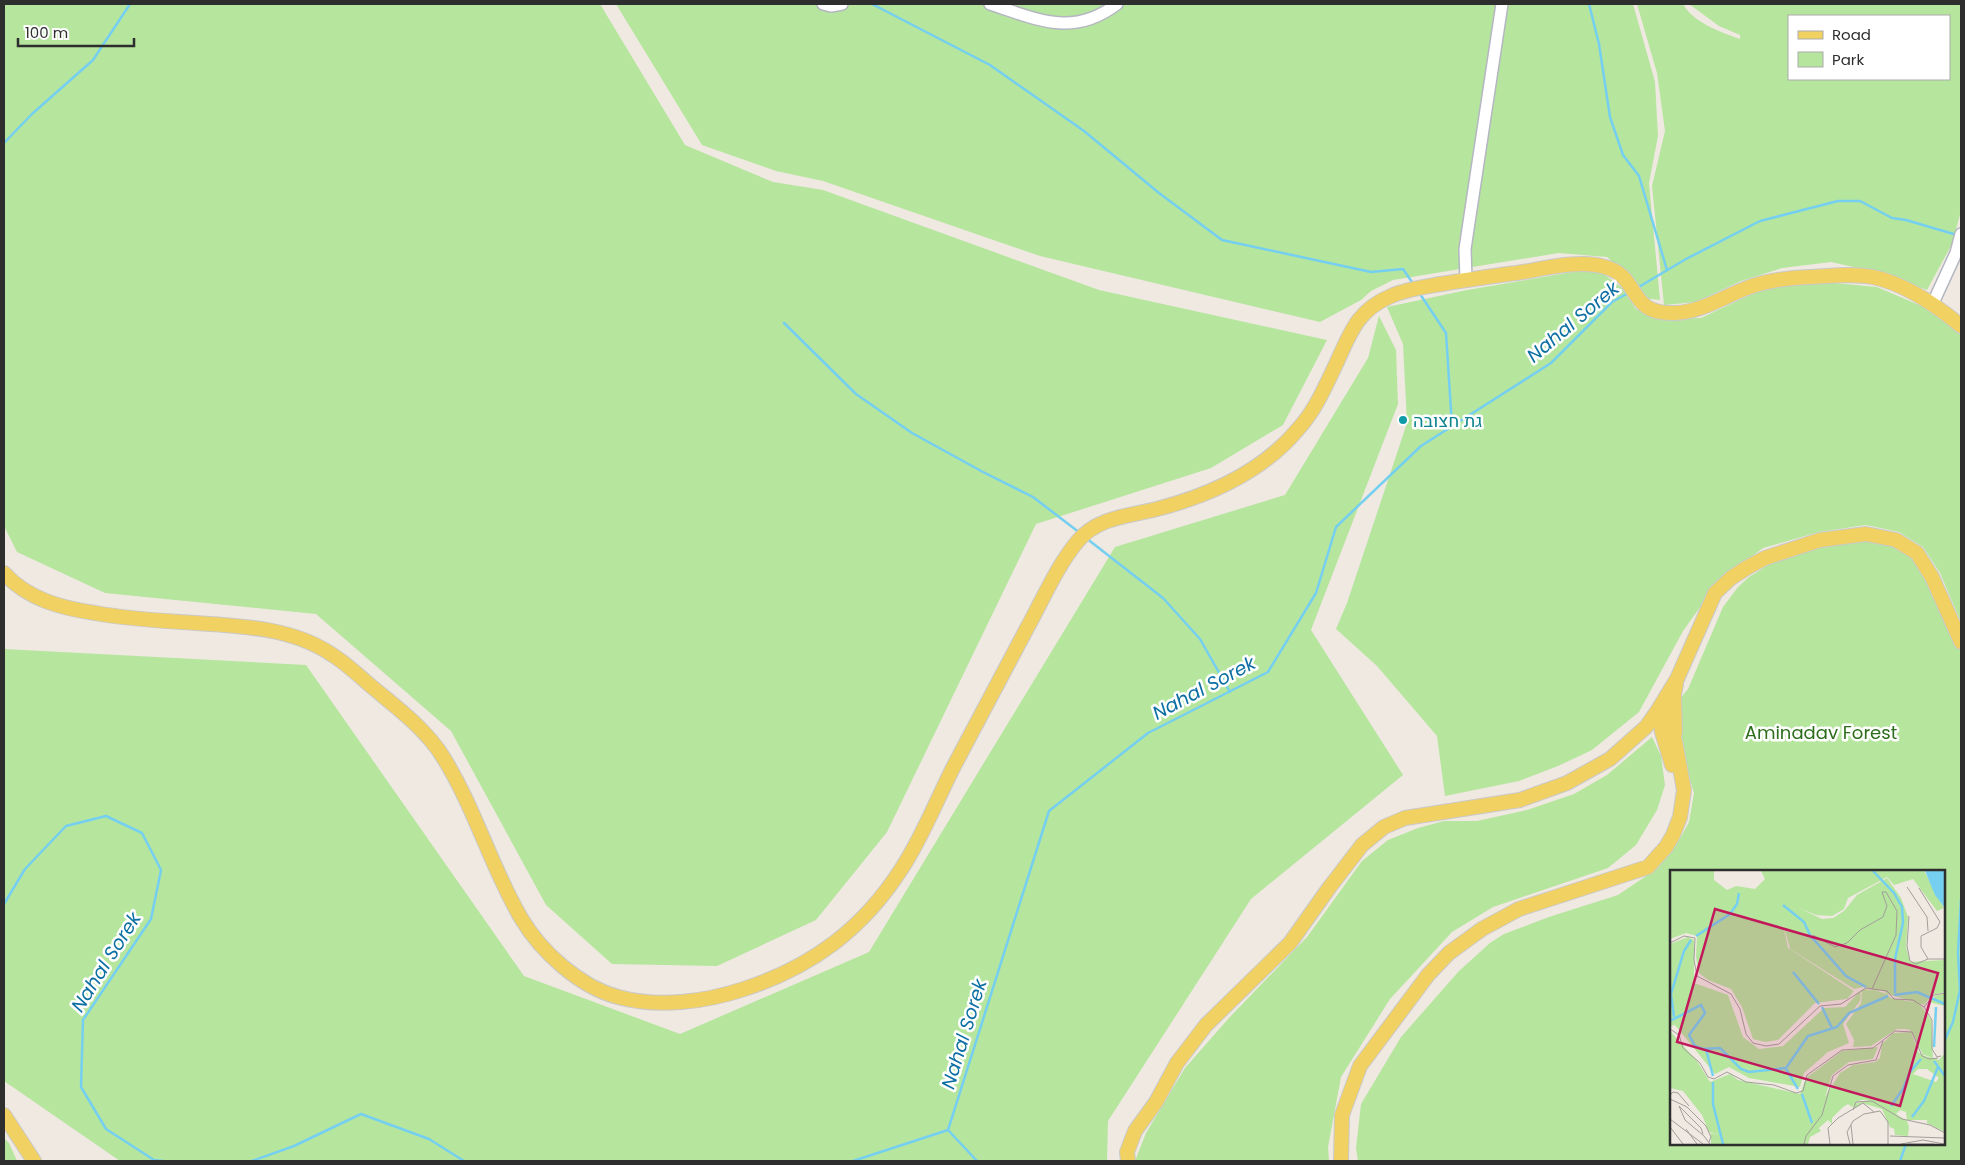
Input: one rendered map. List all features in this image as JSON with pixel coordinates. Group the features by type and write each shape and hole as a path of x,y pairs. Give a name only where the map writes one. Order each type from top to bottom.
{"main road":[{"path":"4,573 10,581 23,590 60,607 121,618 265,630 292,636 331,654 403,713 440,750 468,801 524,922 542,945 566,969 597,988 623,999 658,1002 691,1001 733,993 782,975 837,943 874,906 904,866 951,771 1034,616 1079,538 1107,520 1157,509 1198,496 1224,487 1247,474 1297,431 1318,401 1350,330 1364,312 1386,298 1410,289 1466,280 1571,265 1595,265 1617,272 1628,282 1640,302 1651,310 1664,313 1681,313 1702,308 1742,289 1775,279 1861,276 1880,278 1933,303 1961,326"},
{"path":"1128,1161 1127,1152 1135,1132 1156,1102 1177,1062 1206,1025 1290,944 1362,845 1384,827 1405,818 1520,800 1568,783 1610,759 1646,727 1658,710 1677,679 1691,643 1715,593 1730,578 1766,558 1820,540 1866,534 1896,540 1917,553 1932,577 1961,642"},
{"path":"1341,1161 1342,1115 1360,1066 1428,975 1449,954 1482,929 1519,910 1648,867 1666,847 1680,817 1684,790 1675,741 1674,695 1677,679"},
{"path":"1658,710 1666,717 1675,741"},
{"path":"1648,867 1664,840 1673,816 1677,798 1677,783 1662,732 1658,710"},
{"path":"4,1116 34,1161"}],"street":[{"path":"823,4 831,6 842,4"},
{"path":"990,4 1049,23 1068,24 1104,13 1117,4"},
{"path":"1466,280 1465,249 1502,4"},
{"path":"1933,303 1956,253 1960,237"}],"green space":[{"path":"4,4 600,4 685,145 773,182 823,190 1099,290 1327,340 1283,425 1211,468 1036,524 887,832 816,920 717,966 612,964 546,905 451,731 316,614 105,593 17,552 4,526"},
{"path":"616,4 1633,4 1655,82 1658,136 1649,183 1660,300 1643,298 1629,277 1607,257 1559,253 1393,280 1320,322 1040,256 823,181 776,171 702,145"},
{"path":"1637,4 1683,4 1701,22 1740,39 1740,35 1719,26 1689,4 1961,4 1961,211 1952,244 1927,290 1885,274 1831,262 1782,268 1741,281 1696,302 1664,305 1652,186 1665,131 1657,73"},
{"path":"1572,272 1601,272 1621,287 1636,309 1664,319 1701,318 1771,285 1824,282 1877,287 1926,308 1961,335 1961,622 1940,573 1923,547 1899,532 1866,525 1819,532 1763,548 1719,581 1683,631 1639,712 1592,750 1519,781 1445,796 1437,736 1377,666 1336,629 1347,603 1407,423 1403,344 1387,307 1467,290"},
{"path":"1379,316 1396,350 1398,404 1311,630 1403,775 1251,899 1108,1121 1107,1161 120,1161 4,1081 4,649 306,665 524,976 680,1034 869,952 1115,547 1285,495 1368,358"},
{"name":"Aminadav Forest","path":"1866,540 1894,546 1906,553 1917,564 1961,650 1961,1161 1358,1161 1356,1148 1361,1104 1401,1037 1459,971 1490,943 1504,934 1549,917 1618,895 1658,868 1681,837 1689,822 1694,793 1683,756 1682,738 1674,706 1688,689 1723,607 1738,587 1749,577 1773,562 1819,546"},
{"path":"1652,737 1661,756 1665,785 1657,810 1636,845 1608,868 1493,907 1452,932 1390,999 1341,1077 1328,1147 1329,1161 1135,1161 1146,1133 1185,1068 1229,1018 1307,937 1362,861 1388,840 1418,828 1444,821 1477,821 1527,810 1574,794 1607,775"},
{"path":"4,1138 9,1143 17,1161 4,1161"}],"waterway":[{"path":"4,143 32,114 93,60 130,4"},
{"path":"872,4 990,65 1084,131 1159,193 1222,240 1371,272 1403,269 1414,285"},
{"path":"1589,4 1599,44 1610,117 1623,155 1639,176 1667,270"},
{"name":"Nahal Sorek","path":"1637,288 1686,259 1760,221 1838,201 1860,201 1892,218 1906,220 1957,235"},
{"name":"Nahal Sorek","path":"853,1161 948,1130 1049,811 1148,733 1268,672 1316,593 1336,527 1421,446 1551,363 1612,302 1630,292"},
{"path":"1420,294 1446,333 1452,426"},
{"path":"784,323 856,394 912,433 1033,497 1080,533"},
{"path":"1086,538 1163,598 1200,639 1230,692"},
{"name":"Nahal Sorek","path":"4,904 25,869 66,826 106,816 142,833 161,870 151,919 83,1020 81,1087 106,1129 154,1160 163,1161"},
{"path":"1945,1040 1953,1022 1960,990 1958,953 1961,899"},
{"name":"Nahal Sorek","path":"252,1161 294,1146 361,1114 429,1139 464,1161"},
{"path":"948,1130 977,1161"},
{"path":"1900,1161 1906,1145"}],"place":[{"name":"גת חצובה","path":"1403,420"}]}
